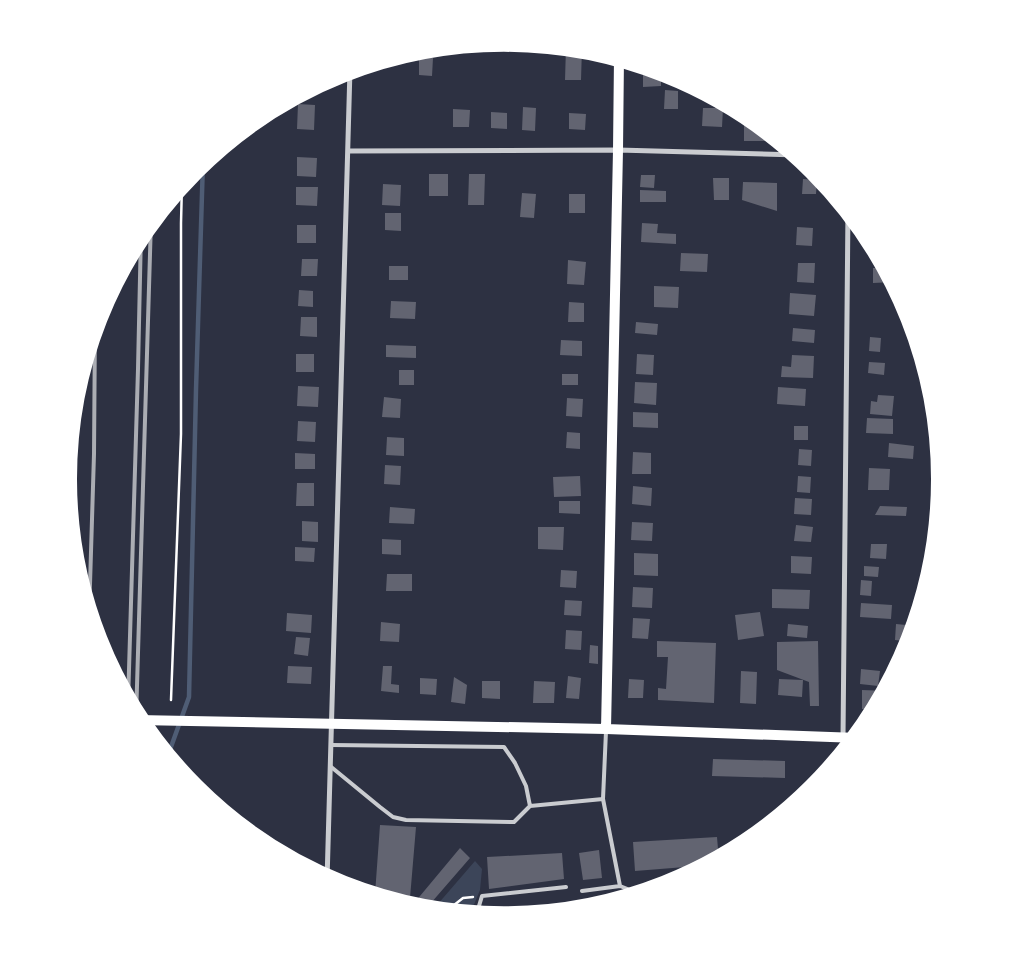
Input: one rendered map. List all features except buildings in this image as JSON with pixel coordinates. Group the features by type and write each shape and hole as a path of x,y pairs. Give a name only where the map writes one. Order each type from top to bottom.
{"main road":[{"path":"606,728 619,64"},
{"path":"147,720 606,728 849,738"}],"street":[{"path":"327,872 350,78"},
{"path":"348,151 618,150 787,155"},
{"path":"843,738 848,220"}],"lane":[{"path":"606,728 603,799 620,886"},
{"path":"331,745 504,747 515,763 526,786 530,806"},
{"path":"330,766 394,817 406,820 514,822 530,806 603,799"},
{"path":"582,890 620,886 631,891"},
{"path":"478,909 482,896 566,887"}],"path":[{"path":"171,700 181,434 181,195"},
{"path":"451,907 463,898 482,896"}],"shaded area":[{"path":"475,861 482,869 480,890 473,909 437,905"}],"waterway":[{"path":"170,750 189,697 203,172"}],"railway":[{"path":"136,704 151,234"},
{"path":"128,690 141,249"},
{"path":"90,596 95,348"}]}
